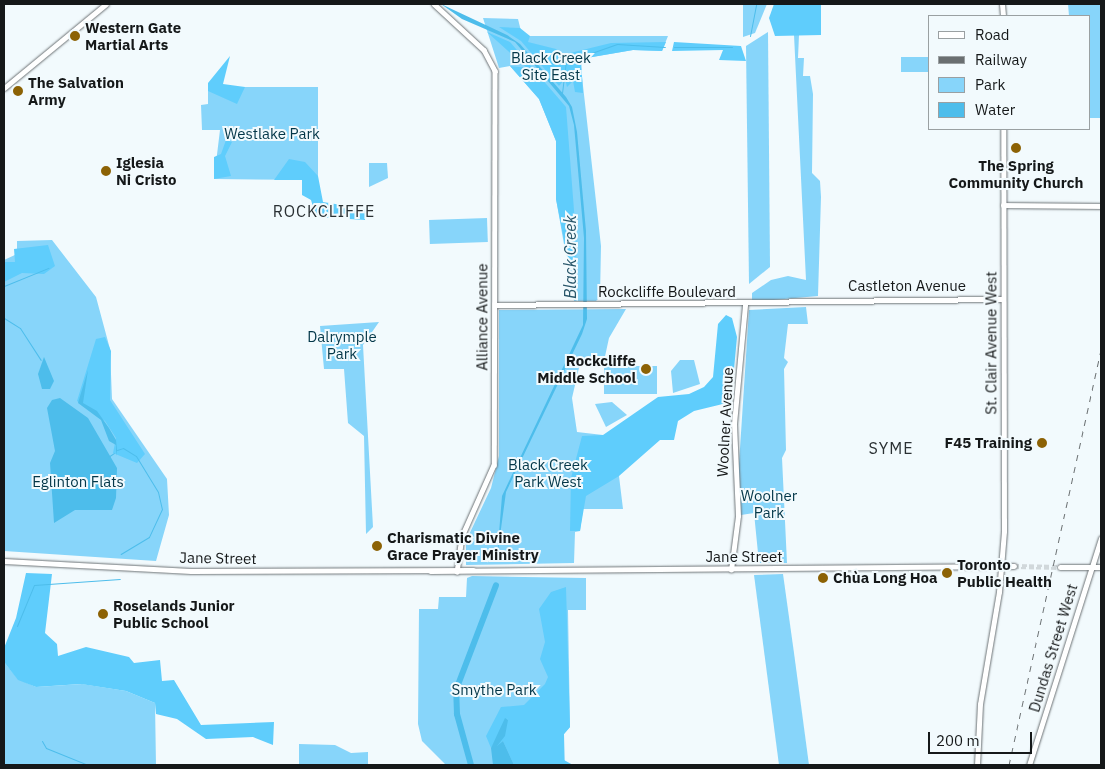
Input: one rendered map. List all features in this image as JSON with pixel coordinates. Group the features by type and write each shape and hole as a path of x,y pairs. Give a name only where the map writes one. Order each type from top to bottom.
{"main road":[{"path":"4,88 106,4"},
{"name":"St. Clair Avenue West","path":"977,765 980,704 1002,566 1003,130"},
{"name":"Dundas Street West","path":"1030,765 1101,538"},
{"name":"Jane Street","path":"5,560 191,571 731,570 1014,566"},
{"path":"1060,566 1101,566"}],"street":[{"name":"Alliance Avenue","path":"434,4 488,56 495,71 494,465 462,537 456,571"},
{"path":"1003,205 1101,206"},
{"name":"Castleton Avenue","path":"810,301 1003,299"},
{"name":"Rockcliffe Boulevard","path":"495,305 746,304 810,301"},
{"name":"Woolner Avenue","path":"731,570 738,513 734,424 746,304"}],"green space":[{"path":"743,4 767,4 755,33 743,37"},
{"path":"774,4 821,4 821,35 775,36 769,18"},
{"path":"1068,4 1101,4 1101,118 1090,118 1090,15 1069,15"},
{"name":"Black Creek Site East","path":"483,18 518,19 521,31 528,36 668,36 662,51 633,50 580,59 601,246 600,297 596,301 574,301 556,199 556,141 539,99 510,66 499,68"},
{"path":"499,27 520,28 530,36 528,42 556,49 562,55 611,43 666,42 662,51 633,50 581,59 583,93 575,92 573,81 567,87 565,79 559,86 521,41"},
{"path":"487,32 510,42 566,107 577,249 573,286 556,199 556,141 539,99 510,66 527,68"},
{"path":"768,32 770,267 749,284 746,46"},
{"path":"794,35 799,35 798,58 804,58 803,76 810,76 813,94 812,173 820,181 821,197 818,296 752,302 752,293 771,280 788,276 806,280"},
{"path":"674,42 741,46 746,61 719,60 723,50 672,51"},
{"path":"230,56 223,84 245,87 237,104 208,91 208,83"},
{"path":"901,57 928,57 928,72 901,72"},
{"name":"Westlake Park","path":"208,87 318,87 318,180 214,179 220,130 202,130 201,105 208,104"},
{"path":"226,140 232,142 225,156 231,176 214,179 214,157 221,154"},
{"path":"289,159 305,162 318,176 323,202 366,209 365,220 316,217 311,200 302,195 302,180 274,180"},
{"path":"369,163 387,163 388,178 369,187"},
{"path":"487,218 488,242 430,244 429,220"},
{"name":"Eglinton Flats","path":"52,240 96,297 110,349 112,399 167,479 169,515 156,561 4,551 4,260 17,254 17,241"},
{"path":"48,245 55,266 44,274 22,273 4,282 4,262 15,262 14,249"},
{"name":"Woolner Park","path":"806,307 808,324 788,324 784,358 788,362 784,369 786,450 782,458 787,563 759,563 754,513 741,515 738,479 749,310"},
{"name":"Black Creek Park West","path":"626,309 609,338 604,361 581,359 572,398 577,432 603,435 619,476 623,509 583,509 580,531 575,532 574,563 466,565 466,541 491,488 499,456 499,310"},
{"path":"726,315 732,318 737,337 731,402 694,411 678,421 674,440 660,440 619,476 586,496 580,531 570,531 571,478 582,436 603,435 658,397 689,394 704,387 713,377 718,324"},
{"name":"Dalrymple Park","path":"379,322 363,345 373,527 366,534 364,436 348,423 344,369 324,369 320,326"},
{"path":"105,337 111,351 110,400 145,454 137,463 113,453 116,438 105,421 77,401 96,339"},
{"path":"680,360 694,360 700,384 673,393 671,371"},
{"path":"604,366 657,366 657,394 604,394"},
{"path":"612,402 627,415 606,427 595,404"},
{"path":"26,573 52,574 45,633 57,644 58,656 86,647 129,657 134,663 160,660 162,681 174,680 201,725 274,722 273,745 253,737 206,739 177,719 156,714 155,703 126,691 81,684 36,687 18,680 4,662 4,648 16,618"},
{"path":"783,574 809,765 779,765 754,575"},
{"name":"Smythe Park","path":"472,576 586,578 586,610 568,610 570,727 564,734 565,765 446,765 422,741 418,724 419,609 438,609 439,597 466,597 467,578"},
{"path":"566,587 570,727 564,734 564,760 573,765 514,765 503,741 497,747 508,718 491,748 486,736 501,707 524,705 545,684 548,677 540,659 545,642 539,609 551,592"},
{"path":"4,662 18,679 36,687 82,684 126,691 155,703 156,765 4,765"},
{"path":"299,744 335,745 351,753 368,752 368,765 299,765"}],"water":[{"path":"441,4 507,35 520,44 566,97 572,107 577,132 586,231 587,319 582,334 506,492 497,558 502,496 583,325 584,238 574,125 569,106 515,42 462,19"},
{"path":"44,357 54,381 50,389 42,389 38,374"},
{"path":"88,370 83,403 97,411 109,428 116,440 117,450 116,456 116,445 109,441 101,420 78,403"},
{"path":"60,398 88,418 117,468 116,498 112,510 75,510 54,523 50,463 55,451 47,408 52,400"},
{"path":"505,718 508,720 505,736 497,746 503,741 514,765 493,765 491,748"}],"waterway":[{"path":"750,36 756,4"},
{"path":"562,93 566,62 617,44 665,47"},
{"path":"674,47 732,47"},
{"path":"4,286 48,268"},
{"path":"4,318 20,328 41,360"},
{"path":"117,450 123,448 136,456 158,492 162,509 149,537 121,554"},
{"path":"108,457 114,453"},
{"path":"17,626 34,585 120,579"},
{"name":"Black Creek","path":"471,765 457,714 456,690 496,585"},
{"path":"42,741 46,748 88,765"}],"tunnel":[{"path":"1014,566 1060,567"}],"railway":[{"path":"1009,765 1101,349"}],"place":[{"name":"Western Gate Martial Arts","path":"75,36"},
{"name":"The Salvation Army","path":"18,91"},
{"name":"The Spring Community Church","path":"1016,148"},
{"name":"Iglesia Ni Cristo","path":"106,171"},
{"name":"Rockcliffe Middle School","path":"646,369"},
{"name":"F45 Training","path":"1042,443"},
{"name":"Charismatic Divine Grace Prayer Ministry","path":"377,546"},
{"name":"Toronto Public Health","path":"947,573"},
{"name":"Chùa Long Hoa","path":"823,578"},
{"name":"Roselands Junior Public School","path":"103,614"}],"district":[{"name":"ROCKCLIFFE","path":"324,211"},
{"name":"SYME","path":"891,448"}]}
